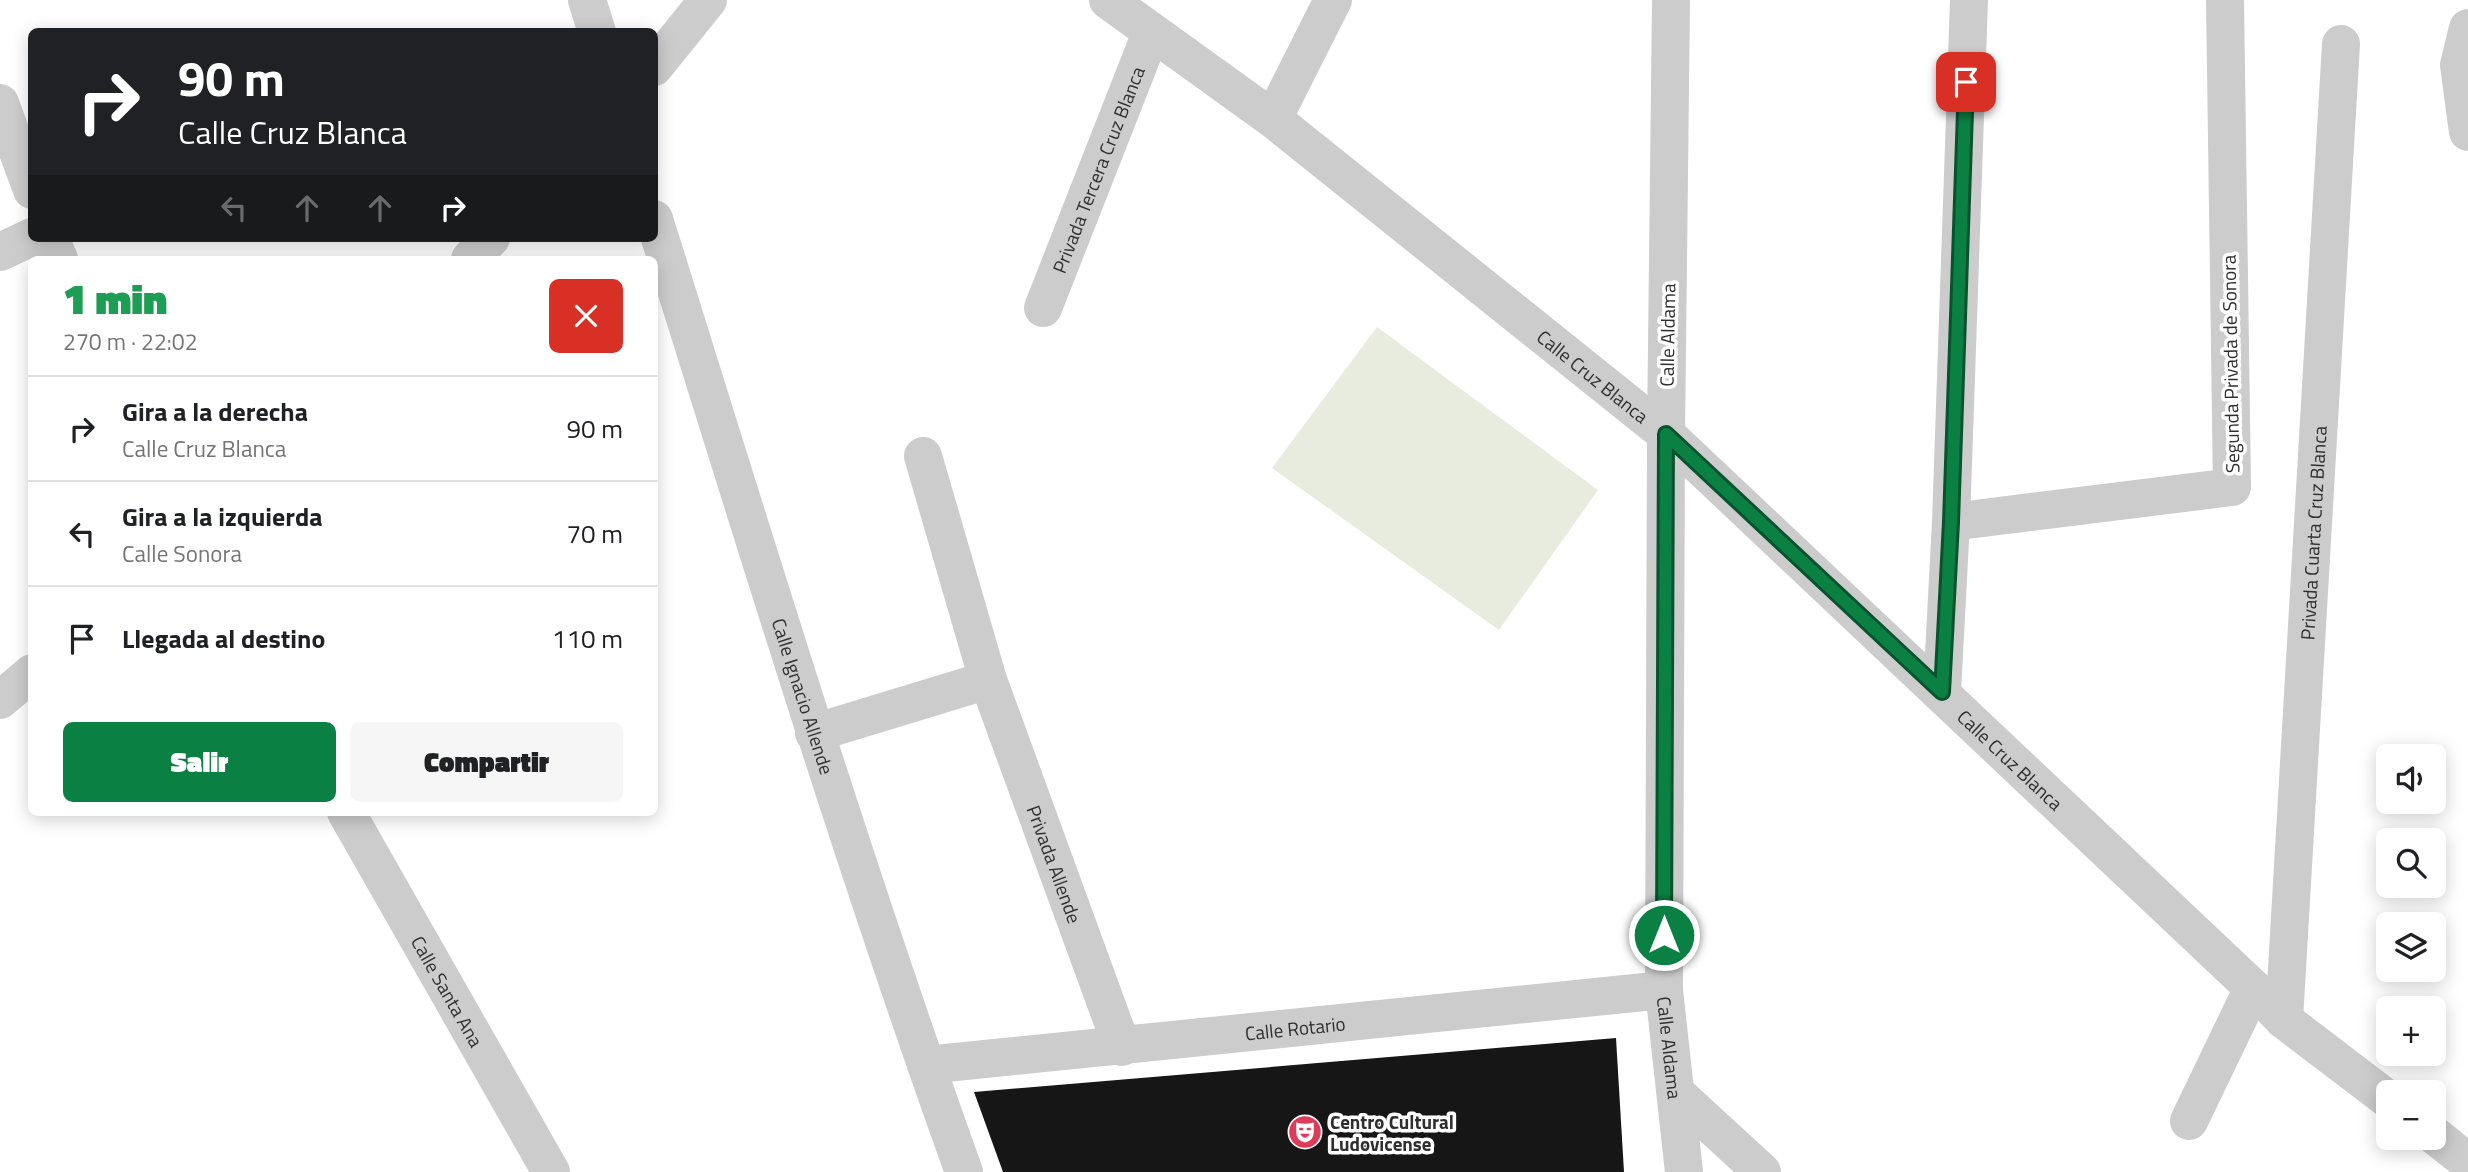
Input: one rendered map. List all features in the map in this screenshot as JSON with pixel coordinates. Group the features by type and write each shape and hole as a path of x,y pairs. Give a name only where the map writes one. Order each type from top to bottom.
{"street":[{"path":"587,0 596,28"},
{"path":"658,62 708,0"},
{"name":"Calle Cruz Blanca","path":"1108,0 1273,120 1666,434 1942,692 2284,1020 2376,1090"},
{"path":"1273,120 1333,0"},
{"name":"Calle Aldama","path":"1671,0 1664,990 1684,1172"},
{"path":"1942,692 1951,522 1969,0"},
{"name":"Segunda Privada de Sonora","path":"1951,522 2232,487 2225,0"},
{"path":"2468,28 2459,65 2468,132"},
{"name":"Privada Tercera Cruz Blanca","path":"1043,308 1151,33"},
{"name":"Privada Cuarta Cruz Blanca","path":"2284,1020 2341,44"},
{"path":"0,103 28,179"},
{"name":"Calle Ignacio Allende","path":"658,232 814,733 964,1172"},
{"path":"0,252 28,239"},
{"path":"473,256 487,242"},
{"name":"Privada Allende","path":"923,456 988,680 1122,1047"},
{"path":"0,700 28,676"},
{"path":"814,733 988,680"},
{"name":"Calle Santa Ana","path":"348,816 551,1172"},
{"path":"2189,1121 2253,988"},
{"name":"Calle Rotario","path":"926,1065 1664,990"},
{"path":"1676,1093 1762,1172"},
{"path":"2446,1145 2468,1163"}],"shaded area":[{"path":"1377,327 1598,490 1499,630 1272,468"}],"building":[{"name":"Centro Cultural Ludovicense","path":"1616,1038 1624,1172 1003,1172 974,1092"}],"place":[{"name":"Centro Cultural Ludovicense","path":"1305,1132"}],"route":[{"path":"1664,935 1666,434 1942,692 1951,522 1966,82"}]}
